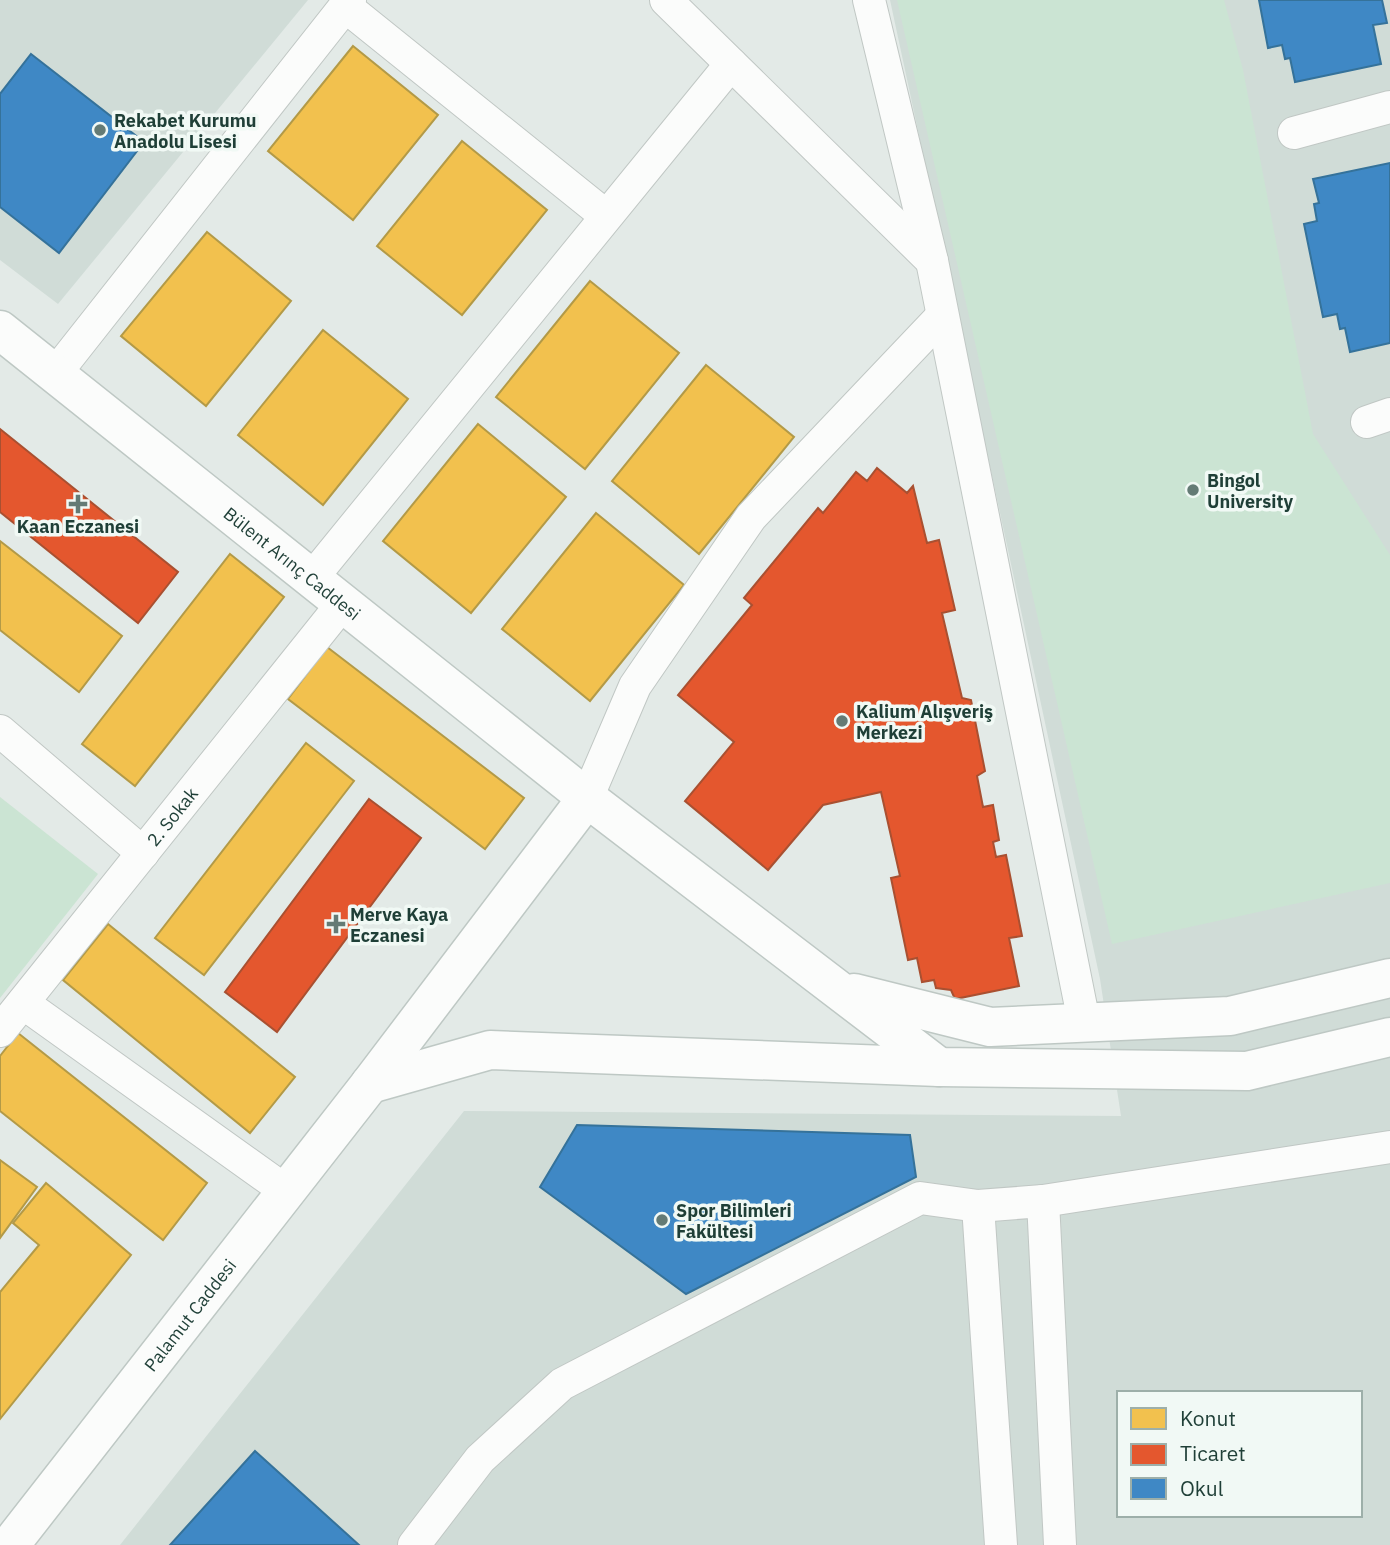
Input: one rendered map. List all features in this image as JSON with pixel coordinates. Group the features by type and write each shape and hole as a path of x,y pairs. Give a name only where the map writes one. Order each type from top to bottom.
{"street":[{"path":"666,0 932,261"},
{"path":"869,0 932,261 1084,1022"},
{"path":"55,374 347,3 606,216"},
{"path":"312,578 731,64"},
{"path":"1294,133 1390,107"},
{"path":"587,798 635,686 751,517 943,316"},
{"name":"Bülent Arınç Caddesi","path":"0,330 587,798 939,1067"},
{"name":"2. Sokak","path":"0,1031 343,603"},
{"path":"0,731 143,853"},
{"name":"Palamut Caddesi","path":"9,1545 370,1084 587,798"},
{"path":"841,990 990,1027 1230,1016 1390,978"},
{"path":"23,1003 286,1191"},
{"path":"370,1084 490,1050 939,1067 1247,1071 1390,1037"},
{"path":"414,1545 480,1459 562,1384 920,1198 978,1206 1043,1201 1390,1147"},
{"path":"1043,1201 1060,1545"},
{"path":"978,1206 1000,1545"}],"shaded area":[{"name":"Rekabet Kurumu Anadolu Lisesi","path":"0,0 308,0 58,304 0,260"},
{"name":"Bingol University","path":"890,0 1390,0 1390,1545 120,1545 464,1111 1121,1116 1100,979"}],"green space":[{"path":"897,0 1224,0 1243,70 1313,434 1390,555 1390,883 1112,944"},
{"path":"0,797 98,874 0,998"}],"building: Konut":[{"path":"353,46 438,115 353,220 268,151"},
{"path":"462,141 547,210 462,315 377,246"},
{"path":"207,232 291,301 206,406 121,336"},
{"path":"590,281 679,353 585,469 496,397"},
{"path":"323,330 408,399 323,505 238,435"},
{"path":"706,365 794,437 699,554 612,481"},
{"path":"478,424 566,497 471,613 383,541"},
{"path":"596,513 684,585 590,701 502,629"},
{"path":"0,541 122,636 79,692 0,630"},
{"path":"230,554 284,597 135,786 82,744"},
{"path":"327,647 524,798 485,849 288,699"},
{"path":"306,743 354,781 204,975 155,938"},
{"path":"108,924 295,1077 250,1133 63,980"},
{"path":"18,1033 207,1183 163,1240 0,1111 0,1056"},
{"path":"0,1160 37,1187 0,1238"},
{"path":"46,1183 131,1255 0,1419 0,1292 39,1245 13,1223"}],"building: Ticaret":[{"path":"0,429 178,572 138,623 0,512"},
{"name":"Kalium Alışveriş Merkezi","path":"877,468 907,493 913,486 927,543 939,540 955,610 942,613 962,698 971,700 985,771 977,776 983,807 993,805 999,840 993,842 996,857 1006,855 1022,936 1009,938 1019,986 955,999 951,990 936,988 934,980 922,982 917,958 908,960 891,878 900,876 881,792 823,805 768,870 685,801 734,742 678,695 752,605 744,598 818,508 823,513 856,472 867,481"},
{"path":"369,799 421,838 277,1032 225,992"}],"building: Okul":[{"path":"1259,0 1382,0 1387,23 1373,25 1381,64 1295,82 1290,58 1285,59 1282,45 1268,48"},
{"path":"31,54 144,142 59,253 0,207 0,94"},
{"path":"1390,163 1390,343 1350,352 1345,328 1340,329 1337,314 1323,317 1304,224 1317,221 1314,204 1319,203 1313,179"},
{"path":"577,1125 910,1135 916,1177 686,1294 540,1187"},
{"path":"255,1451 359,1545 170,1545"}],"place":[{"name":"Rekabet Kurumu Anadolu Lisesi","path":"100,130"},
{"name":"Bingol University","path":"1193,490"},
{"name":"Kaan Eczanesi","path":"78,504"},
{"name":"Kalium Alışveriş Merkezi","path":"842,721"},
{"name":"Merve Kaya Eczanesi","path":"336,924"},
{"name":"Spor Bilimleri Fakültesi","path":"662,1220"}]}
